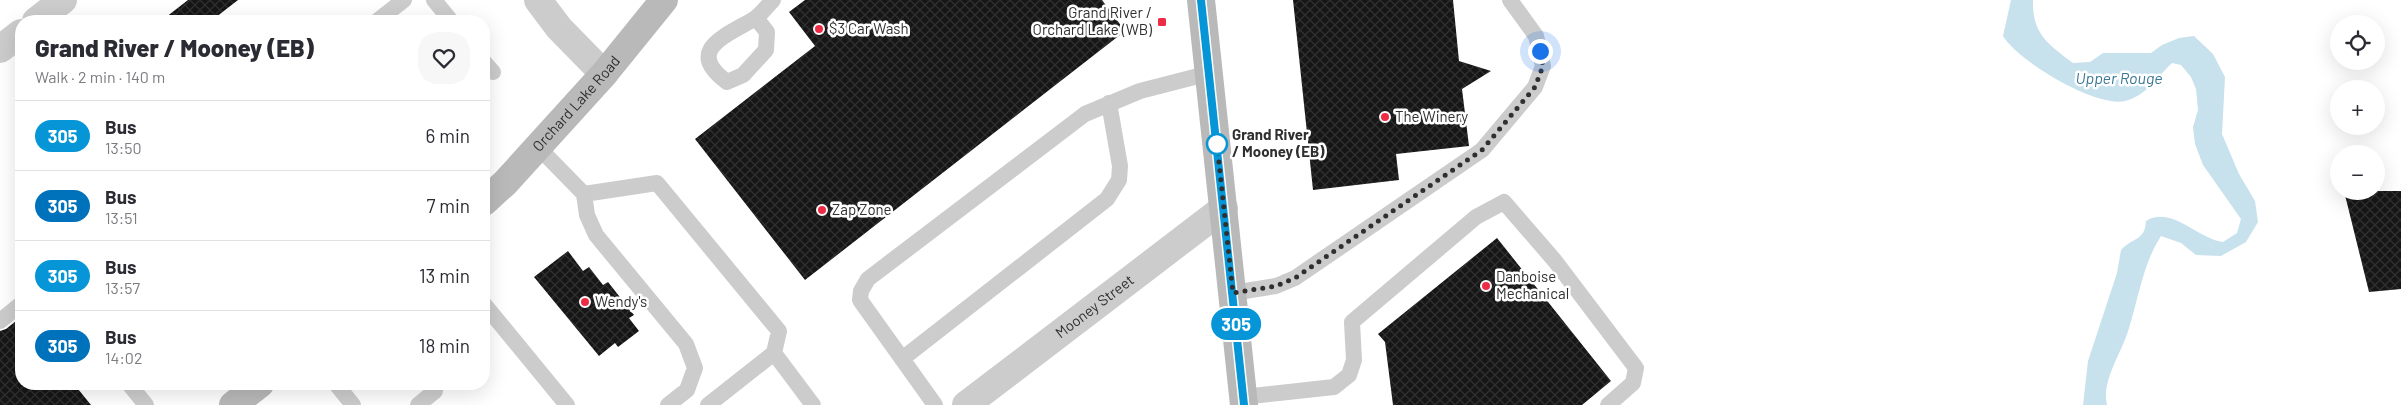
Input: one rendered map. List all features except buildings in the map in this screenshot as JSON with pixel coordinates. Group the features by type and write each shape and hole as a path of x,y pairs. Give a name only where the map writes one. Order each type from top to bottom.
{"main road":[{"name":"Orchard Lake Road","path":"490,197 506,183 604,74 664,0"},
{"path":"1201,0 1244,401"},
{"path":"233,405 252,390"}],"street":[{"path":"44,15 63,0"},
{"path":"538,0 560,28 604,74"},
{"path":"0,49 15,37"},
{"name":"Mooney Street","path":"966,405 1224,208"}],"lane":[{"path":"385,15 404,0"},
{"path":"434,0 446,15"},
{"path":"756,18 773,0"},
{"path":"1233,293 1276,286 1295,278 1482,150 1535,87 1543,66 1536,36 1510,0"},
{"path":"935,405 860,300 861,291 868,279 1085,114 1108,103 1140,92 1210,74"},
{"path":"902,359 1107,199 1119,180 1120,166 1108,103"},
{"path":"538,147 584,194 587,215 596,235 686,344 695,368 687,390 668,405"},
{"path":"584,194 657,183 779,331 774,353 708,405"},
{"path":"1244,401 1334,387 1349,375 1354,360 1352,322 1476,217 1504,202 1554,261 1636,368 1632,383 1608,405"},
{"path":"0,320 15,309"},
{"path":"490,311 567,405"},
{"path":"774,353 813,405"},
{"path":"134,390 146,405"},
{"path":"341,390 353,405"},
{"path":"418,405 430,390"}],"water":[{"name":"Upper Rouge","path":"2011,0 2033,0 2035,22 2043,37 2073,63 2090,62 2103,53 2151,53 2162,45 2179,38 2194,36 2213,54 2225,77 2222,134 2239,174 2255,201 2258,222 2246,242 2221,256 2196,255 2181,243 2161,236 2150,258 2126,337 2110,376 2106,395 2107,405 2083,405 2088,361 2117,273 2121,250 2141,236 2146,221 2155,217 2175,220 2214,240 2223,242 2237,233 2241,219 2203,165 2195,144 2193,127 2198,110 2196,89 2191,77 2181,65 2172,63 2151,85 2132,99 2112,101 2096,97 2059,80 2024,58 2011,46 2003,36"}],"bus line":[{"name":"305","path":"1201,0 1244,405"}],"place":[{"name":"Grand River / Orchard Lake (WB)","path":"1162,22"},
{"name":"$3 Car Wash","path":"819,29"},
{"name":"The Winery","path":"1385,117"},
{"name":"Grand River / Mooney (EB)","path":"1217,144"},
{"name":"Zap Zone","path":"822,210"},
{"name":"Danboise Mechanical","path":"1486,286"},
{"name":"Wendy's","path":"585,302"}],"route":[{"path":"1217,144 1233,293 1276,286 1295,278 1482,150 1535,87 1543,66 1540,51"}]}
